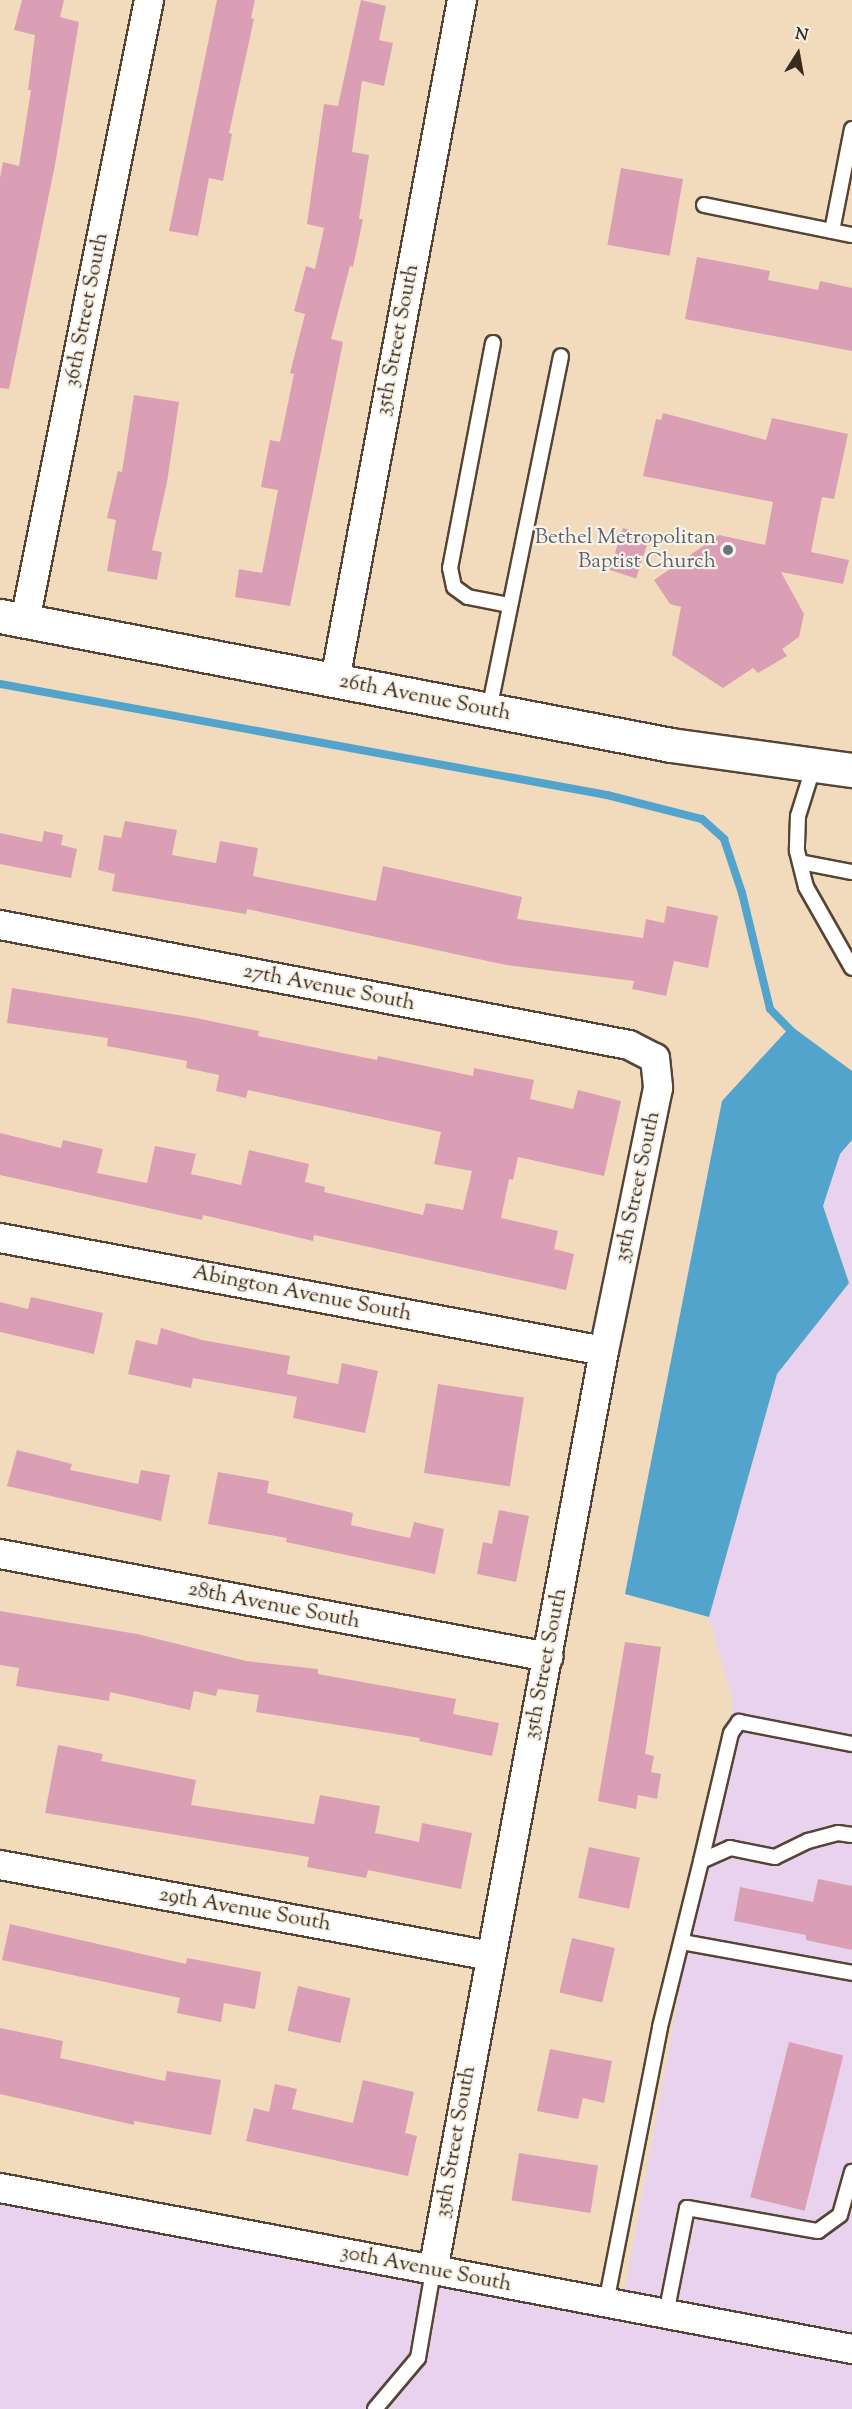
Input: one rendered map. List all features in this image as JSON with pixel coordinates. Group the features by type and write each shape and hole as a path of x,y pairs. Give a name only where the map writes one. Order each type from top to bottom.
{"street":[{"name":"36th Street South","path":"13,619 149,0"},
{"name":"35th Street South","path":"335,680 462,0"},
{"name":"26th Avenue South","path":"13,619 671,745 852,770"},
{"name":"27th Avenue South","path":"0,925 629,1045 655,1058"},
{"name":"35th Street South","path":"433,2271 604,1351 658,1088 655,1058"},
{"name":"Abington Avenue South","path":"0,1238 604,1351"},
{"name":"28th Avenue South","path":"0,1554 548,1657"},
{"name":"29th Avenue South","path":"0,1865 490,1956"},
{"name":"30th Avenue South","path":"0,2188 852,2349"}],"lane":[{"path":"832,231 852,129"},
{"path":"704,204 852,235"},
{"path":"493,343 450,568 454,587 468,597 509,605"},
{"path":"489,710 561,356"},
{"path":"813,765 798,816 800,862 806,887 852,968"},
{"path":"800,862 852,872"},
{"path":"606,2303 660,2028 731,1733 739,1722 852,1744"},
{"path":"701,1861 730,1848 774,1857 808,1841 838,1833 852,1835"},
{"path":"682,1942 852,1973"},
{"path":"666,2314 687,2208 807,2231 829,2226 840,2215 852,2172"},
{"path":"375,2409 418,2358 433,2271"}],"shaded area":[{"path":"852,1140 852,2334 624,2292 733,1701 709,1617 777,1374 849,1283 823,1206 840,1154"},
{"path":"0,2203 852,2364 852,2409 0,2409"}],"water":[{"path":"791,1026 852,1071 852,1140 840,1154 823,1206 849,1283 777,1374 709,1617 625,1594 722,1101"}],"building":[{"path":"22,0 64,0 60,17 79,22 55,165 9,389 0,388 0,178 3,162 19,166 31,90 28,90 35,35 14,30"},
{"path":"217,0 255,0 251,18 254,19 229,133 232,134 223,181 209,178 198,236 169,231"},
{"path":"361,0 386,6 379,40 393,43 384,86 362,81 352,152 369,155 359,219 363,219 353,267 350,266 331,339 343,342 290,606 235,597 239,569 262,573 278,490 261,487 270,440 280,442 294,374 290,373 305,314 294,311 306,266 315,269 324,228 307,224 324,104 338,106"},
{"path":"621,168 683,179 669,256 607,245"},
{"path":"697,257 770,271 768,280 818,290 820,281 852,288 852,351 685,319"},
{"path":"134,395 179,402 167,482 152,550 162,552 157,580 107,571 116,520 107,518 118,471 122,472"},
{"name":"Bethel Metropolitan Baptist Church","path":"663,413 766,440 772,418 848,434 834,499 822,497 811,552 849,560 843,584 781,572 804,614 799,637 782,649 787,656 758,673 753,668 723,688 672,655 681,607 670,604 654,580 719,535 765,545 773,502 643,476 656,419 661,420"},
{"path":"623,528 650,537 636,578 609,570"},
{"path":"125,821 177,830 172,855 216,863 220,841 258,848 253,876 376,901 383,866 522,897 517,919 643,938 646,919 664,923 667,906 718,916 708,968 674,961 666,996 632,989 634,981 506,965 247,909 246,914 112,891 115,874 98,870 104,835 121,838"},
{"path":"44,831 63,835 61,845 77,849 71,878 0,864 0,833 42,842"},
{"path":"12,988 196,1018 259,1031 258,1036 377,1060 378,1056 473,1076 474,1068 534,1080 530,1099 573,1109 578,1090 621,1101 604,1176 518,1157 513,1180 509,1179 501,1218 558,1231 554,1249 574,1254 566,1290 314,1235 313,1241 203,1215 202,1220 0,1175 0,1133 61,1148 63,1140 103,1149 97,1173 147,1183 155,1146 196,1154 191,1174 241,1185 249,1150 309,1164 305,1182 325,1187 324,1192 423,1215 426,1203 463,1210 472,1171 434,1164 441,1132 248,1090 246,1098 216,1091 219,1075 186,1068 187,1061 107,1046 108,1038 7,1023"},
{"path":"31,1297 103,1313 94,1354 0,1332 0,1302 28,1309"},
{"path":"161,1328 202,1340 290,1356 287,1374 338,1384 342,1363 378,1371 365,1433 293,1418 297,1397 193,1378 191,1388 128,1374 136,1340 157,1345"},
{"path":"438,1384 524,1398 510,1487 424,1473"},
{"path":"17,1450 72,1464 70,1470 138,1484 141,1470 170,1475 161,1521 7,1486"},
{"path":"218,1472 269,1481 267,1493 353,1513 351,1525 410,1538 414,1522 444,1529 435,1574 286,1542 287,1538 208,1524"},
{"path":"499,1510 529,1516 516,1582 477,1574 483,1542 492,1544"},
{"path":"0,1611 137,1634 246,1661 318,1669 318,1674 456,1699 453,1714 499,1723 492,1756 419,1741 420,1738 256,1712 259,1695 218,1689 216,1696 194,1691 190,1710 110,1692 109,1701 16,1686 19,1668 0,1665"},
{"path":"625,1642 661,1647 645,1754 654,1756 651,1772 661,1774 657,1799 638,1795 636,1809 598,1801"},
{"path":"58,1745 103,1754 101,1761 196,1780 191,1805 314,1824 320,1795 380,1806 375,1833 419,1842 422,1823 472,1833 461,1889 368,1870 366,1878 307,1867 309,1857 45,1813"},
{"path":"589,1847 640,1858 629,1909 578,1898"},
{"path":"818,1879 852,1886 852,1950 806,1940 806,1935 734,1921 740,1887 813,1902"},
{"path":"10,1924 186,1964 187,1958 261,1972 255,2009 224,2003 221,2022 177,2013 180,1998 2,1960"},
{"path":"572,1938 615,1948 602,2002 559,1993"},
{"path":"298,1986 351,1998 340,2043 288,2031"},
{"path":"0,2028 63,2041 60,2058 165,2081 167,2071 221,2080 211,2135 134,2121 134,2125 0,2094"},
{"path":"789,2042 843,2056 805,2211 750,2197"},
{"path":"550,2049 612,2061 604,2103 583,2098 578,2119 537,2111"},
{"path":"363,2080 414,2092 405,2133 417,2136 408,2176 246,2141 254,2108 269,2112 275,2084 297,2089 292,2109 353,2123"},
{"path":"519,2153 598,2166 591,2213 511,2200"}],"waterway":[{"path":"0,684 607,795 702,819 724,839 742,893 770,1009 796,1036"}],"place":[{"name":"Bethel Metropolitan Baptist Church","path":"728,550"}]}
